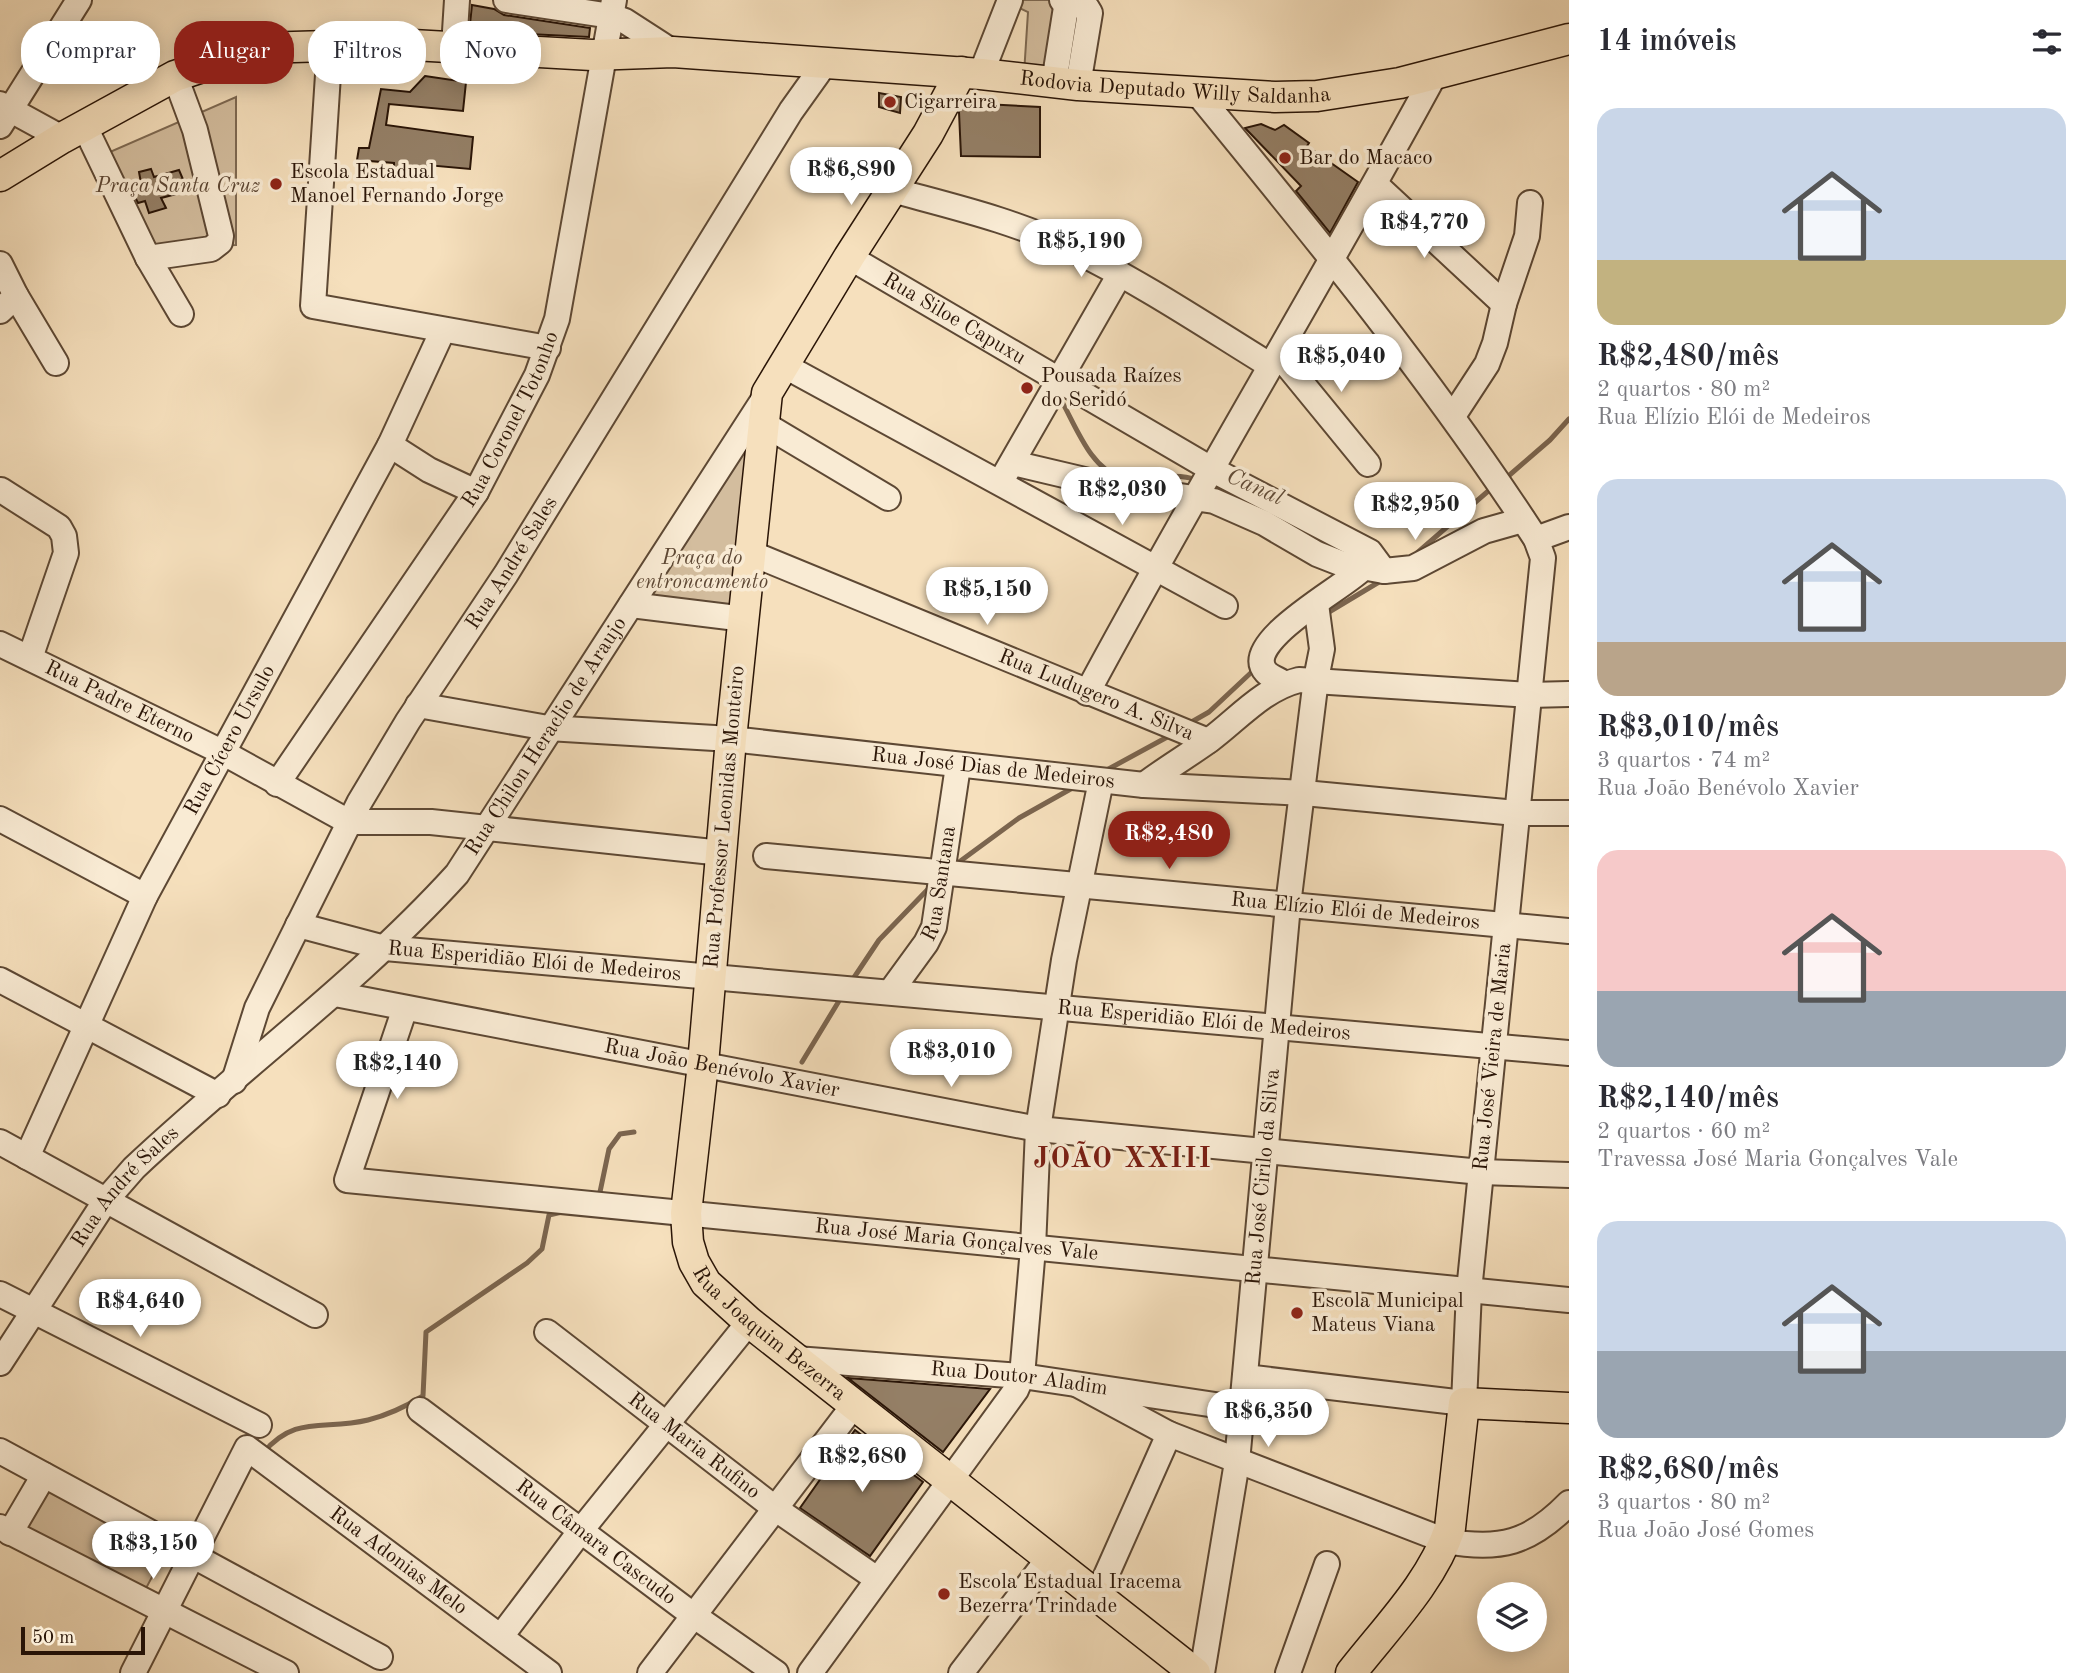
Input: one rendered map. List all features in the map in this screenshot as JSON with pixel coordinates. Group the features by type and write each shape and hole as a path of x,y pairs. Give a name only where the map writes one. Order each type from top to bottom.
{"main road":[{"name":"Rodovia Deputado Willy Saldanha","path":"541,52 604,55 673,52 971,73 1066,84 1198,94 1317,96 1400,83 1569,39"},
{"name":"Rua Chilon Heraclio de Araujo","path":"767,393 849,257 928,134 971,73"},
{"name":"Rodovia Deputado Willy Saldanha","path":"0,176 73,132 174,77"},
{"name":"Rua Professor Leonidas Monteiro","path":"687,1227 704,1064 731,739 753,554 767,393"},
{"name":"Rua Joaquim Bezerra","path":"687,1227 694,1262 706,1283 749,1322 1195,1673"},
{"path":"1465,1403 1569,1408"},
{"name":"Rua José Vieira de Maria","path":"1446,1541 1450,1528 1465,1403"},
{"path":"1352,1673 1433,1565 1446,1541"}],"street":[{"path":"79,0 4,114 73,132 181,314"},
{"path":"456,21 457,0"},
{"path":"506,0 612,8 625,21 673,52"},
{"path":"971,73 1010,0"},
{"path":"1064,1 1087,8 1090,13 1066,84"},
{"name":"Rua Coronel Totonho","path":"277,784 476,492 548,348 557,319 612,8"},
{"name":"Rua André Sales","path":"0,1363 106,1200 169,1134 226,1088 257,1009 349,822 418,705 506,574 669,305 791,111 826,62"},
{"path":"1087,694 1153,570 1334,260 1436,72"},
{"path":"148,258 211,249 220,242 221,236 195,130 179,84"},
{"path":"327,84 313,306 548,348"},
{"path":"1198,94 1334,260 1453,416 1530,529"},
{"path":"1375,184 1504,304"},
{"path":"892,190 1021,228 1073,249 1275,360 1368,464"},
{"path":"1453,416 1487,364 1495,343 1504,304 1527,236 1530,203"},
{"name":"Rua Siloe Capuxu","path":"849,257 1213,470 1370,552 1373,569"},
{"path":"0,264 8,304 56,363"},
{"path":"998,485 1120,274"},
{"name":"Rua Cícero Ursulo","path":"27,1157 85,1024 145,897 390,445 443,330"},
{"path":"783,365 1153,570 1224,606"},
{"name":"Rua Chilon Heraclio de Araujo","path":"226,1088 385,947 457,874 488,829 548,728 631,605 767,393"},
{"path":"764,424 888,498"},
{"path":"390,445 429,470 476,492"},
{"path":"1013,463 1106,485 1197,497 1236,509 1317,554 1373,569 1413,568 1485,531 1569,527"},
{"path":"1,491 58,527 64,536 66,553 30,658"},
{"name":"Rua José Vieira de Maria","path":"1465,1403 1469,1291 1543,558 1530,529"},
{"name":"Rua Ludugero A. Silva","path":"753,554 1087,694 1208,741"},
{"path":"1285,684 1266,672 1262,658 1269,640 1284,626 1350,580 1373,569"},
{"name":"Rua José Cirilo da Silva","path":"1202,1673 1237,1462 1288,905 1304,793 1315,679 1322,649 1316,604"},
{"path":"631,605 745,619"},
{"name":"Rua Padre Eterno","path":"0,644 222,752 349,822"},
{"path":"1144,785 1208,741 1259,699 1285,684 1315,679 1529,695 1569,694"},
{"name":"Rua José Dias de Medeiros","path":"418,705 548,728 731,739 1101,781 1304,793 1516,813 1569,813"},
{"name":"Rua Santana","path":"891,991 926,943 933,927 958,766"},
{"path":"810,1673 1016,1390 1021,1376 1033,1248 1038,1129 1056,1008 1101,781"},
{"path":"0,819 145,897"},
{"path":"349,822 431,822 722,853"},
{"name":"Rua Elízio Elói de Medeiros","path":"766,856 1569,931"},
{"name":"Rua Esperidião Elói de Medeiros","path":"298,925 385,947 1569,1053"},
{"path":"0,980 85,1024 226,1088"},
{"name":"Rua João Benévolo Xavier","path":"334,994 1038,1129 1481,1172 1569,1175"},
{"name":"Rua José Maria Gonçalves Vale","path":"405,1008 346,1180 687,1227 1033,1248 1569,1300"},
{"path":"0,1142 314,1315"},
{"path":"0,1294 259,1425"},
{"path":"502,1636 582,1529 749,1322"},
{"name":"Rua Maria Rufino","path":"547,1332 776,1509 877,1579"},
{"name":"Rua Doutor Aladim","path":"796,1359 1021,1376 1242,1409"},
{"path":"1245,1377 1465,1403"},
{"path":"1078,1385 1169,1434 1446,1541 1474,1546 1514,1542 1554,1518 1569,1503"},
{"path":"650,1673 854,1405"},
{"name":"Rua Câmara Cascudo","path":"420,1410 582,1529 693,1615 776,1673"},
{"path":"1097,1596 1169,1434"},
{"name":"Rua Adonias Melo","path":"194,1555 247,1448 549,1673"},
{"path":"0,1451 380,1657"},
{"path":"44,1475 5,1530 286,1673"},
{"path":"133,1673 194,1555"},
{"path":"961,1673 1049,1558"},
{"path":"1288,1673 1327,1564"}],"green space":[{"path":"1017,0 1096,0 1084,77 1024,74 1028,12 1013,5"},
{"name":"Praça Santa Cruz","path":"236,97 236,245 143,248 103,155"},
{"name":"Praça do entroncamento","path":"750,437 731,608 648,595"},
{"path":"36,1485 167,1549 144,1592 12,1526"}],"building":[{"path":"472,5 494,9 504,15 590,28 589,37 541,35 541,21 470,21"},
{"path":"426,76 440,78 440,84 466,84 463,111 389,104 386,125 473,137 470,169 427,165 427,174 394,171 394,163 357,160 359,148 369,148 381,89 410,92 418,84 426,84"},
{"name":"Cigarreira","path":"879,93 901,97 900,113 879,107"},
{"path":"964,103 1040,107 1040,157 961,156 959,112"},
{"path":"1261,124 1275,130 1284,125 1309,143 1307,146 1358,182 1330,233 1296,191 1301,186 1245,128"},
{"path":"151,169 154,177 179,170 188,191 161,198 166,208 149,213 145,201 138,203 129,185 141,183 139,172"},
{"path":"848,1378 990,1389 943,1452"},
{"path":"855,1430 923,1482 870,1556 800,1508"}],"waterway":[{"name":"Canal","path":"1058,395 1091,454 1110,472 1130,478 1177,476 1197,480"},
{"name":"Canal","path":"1505,479 1550,440 1569,419"},
{"name":"Canal","path":"1417,553 1494,486"},
{"path":"1324,615 1384,579"},
{"path":"1188,724 1209,712 1256,668"},
{"path":"1103,772 1171,735"},
{"path":"955,865 1019,818 1076,786"},
{"path":"851,982 879,940 932,885"},
{"path":"802,1062 842,996"},
{"path":"595,1196 600,1192 609,1149 620,1134 634,1132"},
{"path":"263,1453 275,1441 299,1428 368,1420 423,1396 426,1332 527,1263 542,1249 549,1215 562,1212"}],"place":[{"name":"Cigarreira","path":"890,102"},
{"name":"Bar do Macaco","path":"1285,158"},
{"name":"Escola Estadual Manoel Fernando Jorge","path":"276,184"},
{"name":"Pousada Raízes do Seridó","path":"1027,388"},
{"name":"Escola Municipal Mateus Viana","path":"1297,1313"},
{"name":"Escola Estadual Iracema Bezerra Trindade","path":"944,1594"}],"district":[{"name":"JOÃO XXIII","path":"1123,1160"}]}
